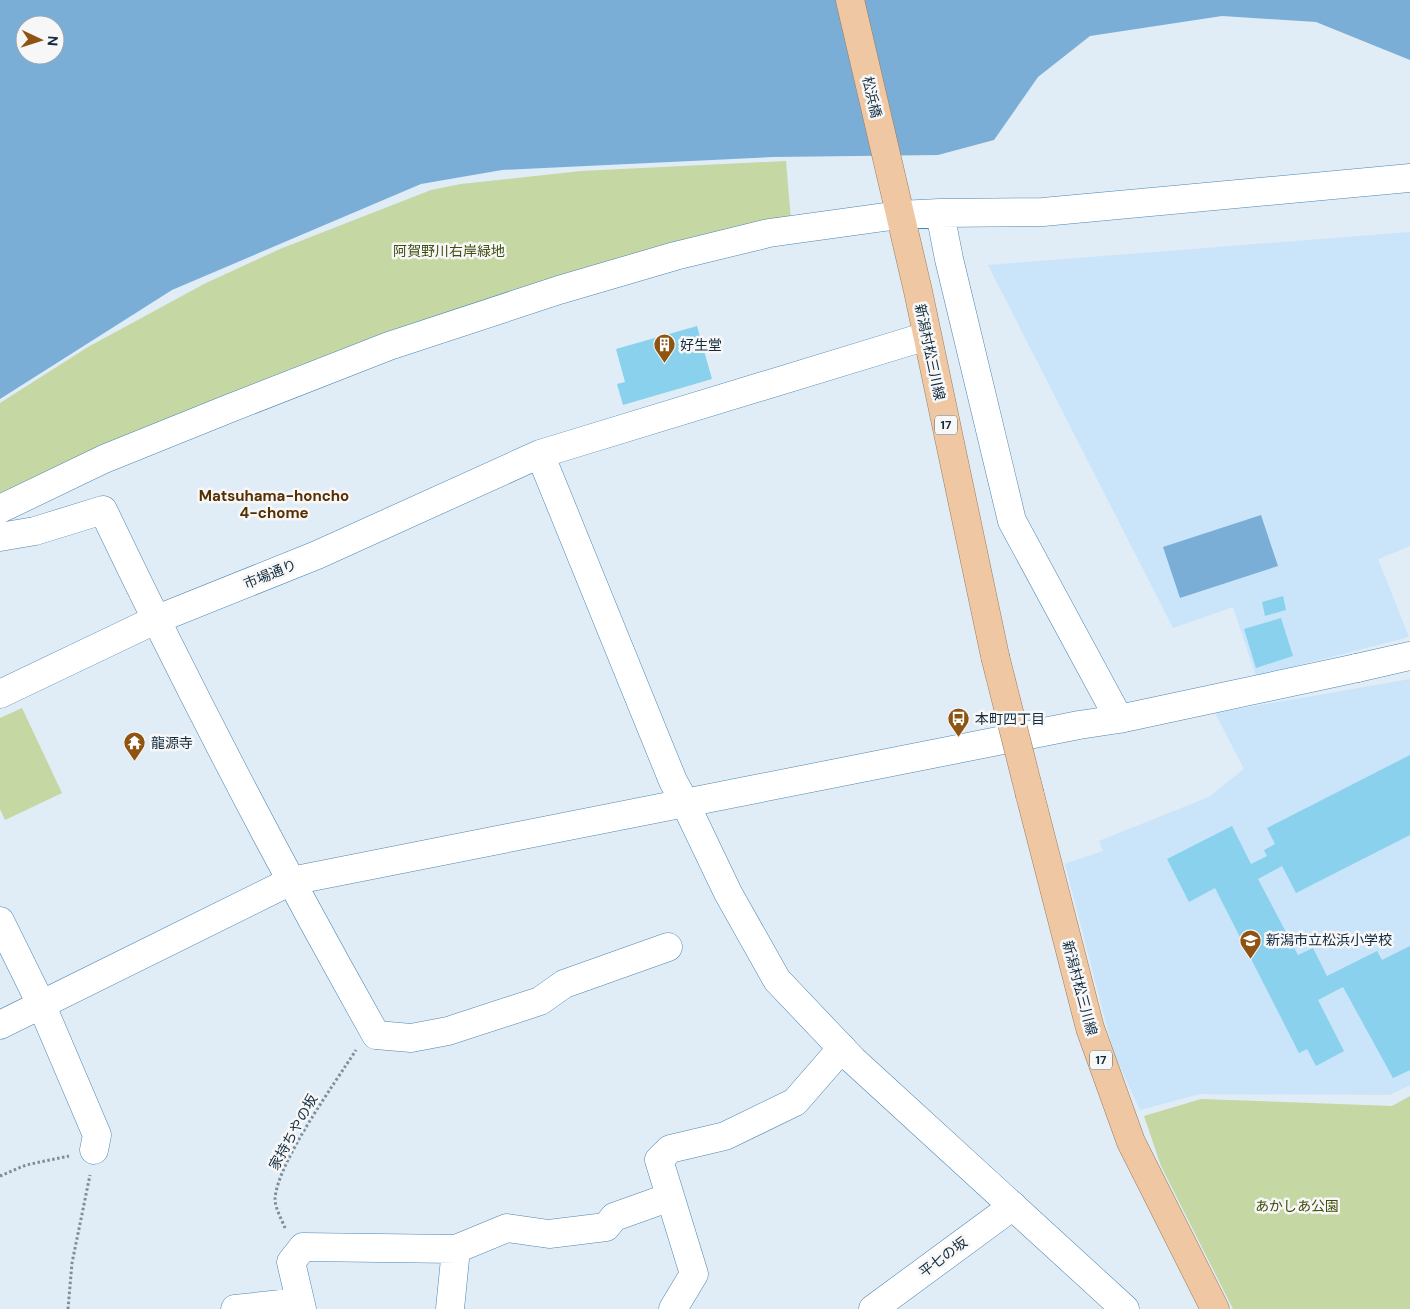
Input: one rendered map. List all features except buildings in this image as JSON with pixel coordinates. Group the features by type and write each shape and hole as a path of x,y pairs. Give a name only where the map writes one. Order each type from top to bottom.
{"main road":[{"name":"松浜橋","path":"850,0 897,205"},
{"name":"新潟村松三川線","path":"897,205 995,656 1093,1036 1131,1142 1215,1309"}],"street":[{"path":"0,509 104,459 389,346 675,256 769,233 897,205 940,213 1043,212 1410,178"},
{"path":"940,213 949,259 1012,521 1119,719"},
{"name":"市場通り","path":"0,694 156,620 317,555 540,454 927,336"},
{"path":"540,454 673,781 728,894 777,980 842,1048 1124,1309"},
{"path":"0,537 35,531 103,510 156,620 291,881 376,1035 393,1038 411,1038 448,1031 540,1001 564,984 668,947"},
{"path":"0,1025 42,1006 291,881 1079,725 1119,719 1410,656"},
{"path":"0,921 42,1006 97,1135 94,1150"},
{"path":"673,1309 694,1274 659,1160 670,1149 725,1136 795,1102 842,1048"},
{"path":"235,1309 301,1306 291,1262 303,1247 456,1249 507,1228 549,1234 606,1227 614,1217 670,1197"},
{"name":"平七の坂","path":"873,1309 1013,1206"},
{"path":"450,1309 456,1249"}],"path":[{"name":"家持ちやの坂","path":"295,1256 275,1201 280,1178 316,1112 371,1027"},
{"path":"0,1176 26,1165 94,1150"},
{"path":"68,1309 71,1274 85,1199"}],"shaded area":[{"path":"1410,232 1410,546 1378,559 1409,637 1256,676 1233,607 1173,628 988,265"},
{"name":"新潟市立松浜小学校","path":"1410,679 1410,1085 1390,1095 1200,1094 1140,1110 1114,1054 1065,864 1103,851 1099,841 1209,797 1244,769 1215,713"}],"green space":[{"name":"阿賀野川右岸緑地","path":"786,161 791,221 681,243 0,497 0,403 88,347 204,284 280,249 431,190 461,184 581,171"},
{"path":"22,708 62,793 5,820 0,809 0,718"},
{"name":"あかしあ公園","path":"1410,1096 1410,1309 1233,1309 1161,1166 1144,1116 1201,1099 1392,1106"}],"water":[{"path":"0,0 1410,0 1410,60 1316,22 1222,16 1090,36 1038,77 994,140 938,155 773,157 502,170 421,184 172,290 0,399"},
{"path":"1261,515 1278,566 1180,598 1163,547"}],"place":[{"name":"好生堂","path":"664,364"},
{"name":"本町四丁目","path":"959,738"},
{"name":"龍源寺","path":"135,762"},
{"name":"新潟市立松浜小学校","path":"1250,959"}],"district":[{"name":"Matsuhama-honcho 4-chome","path":"274,504"}]}
